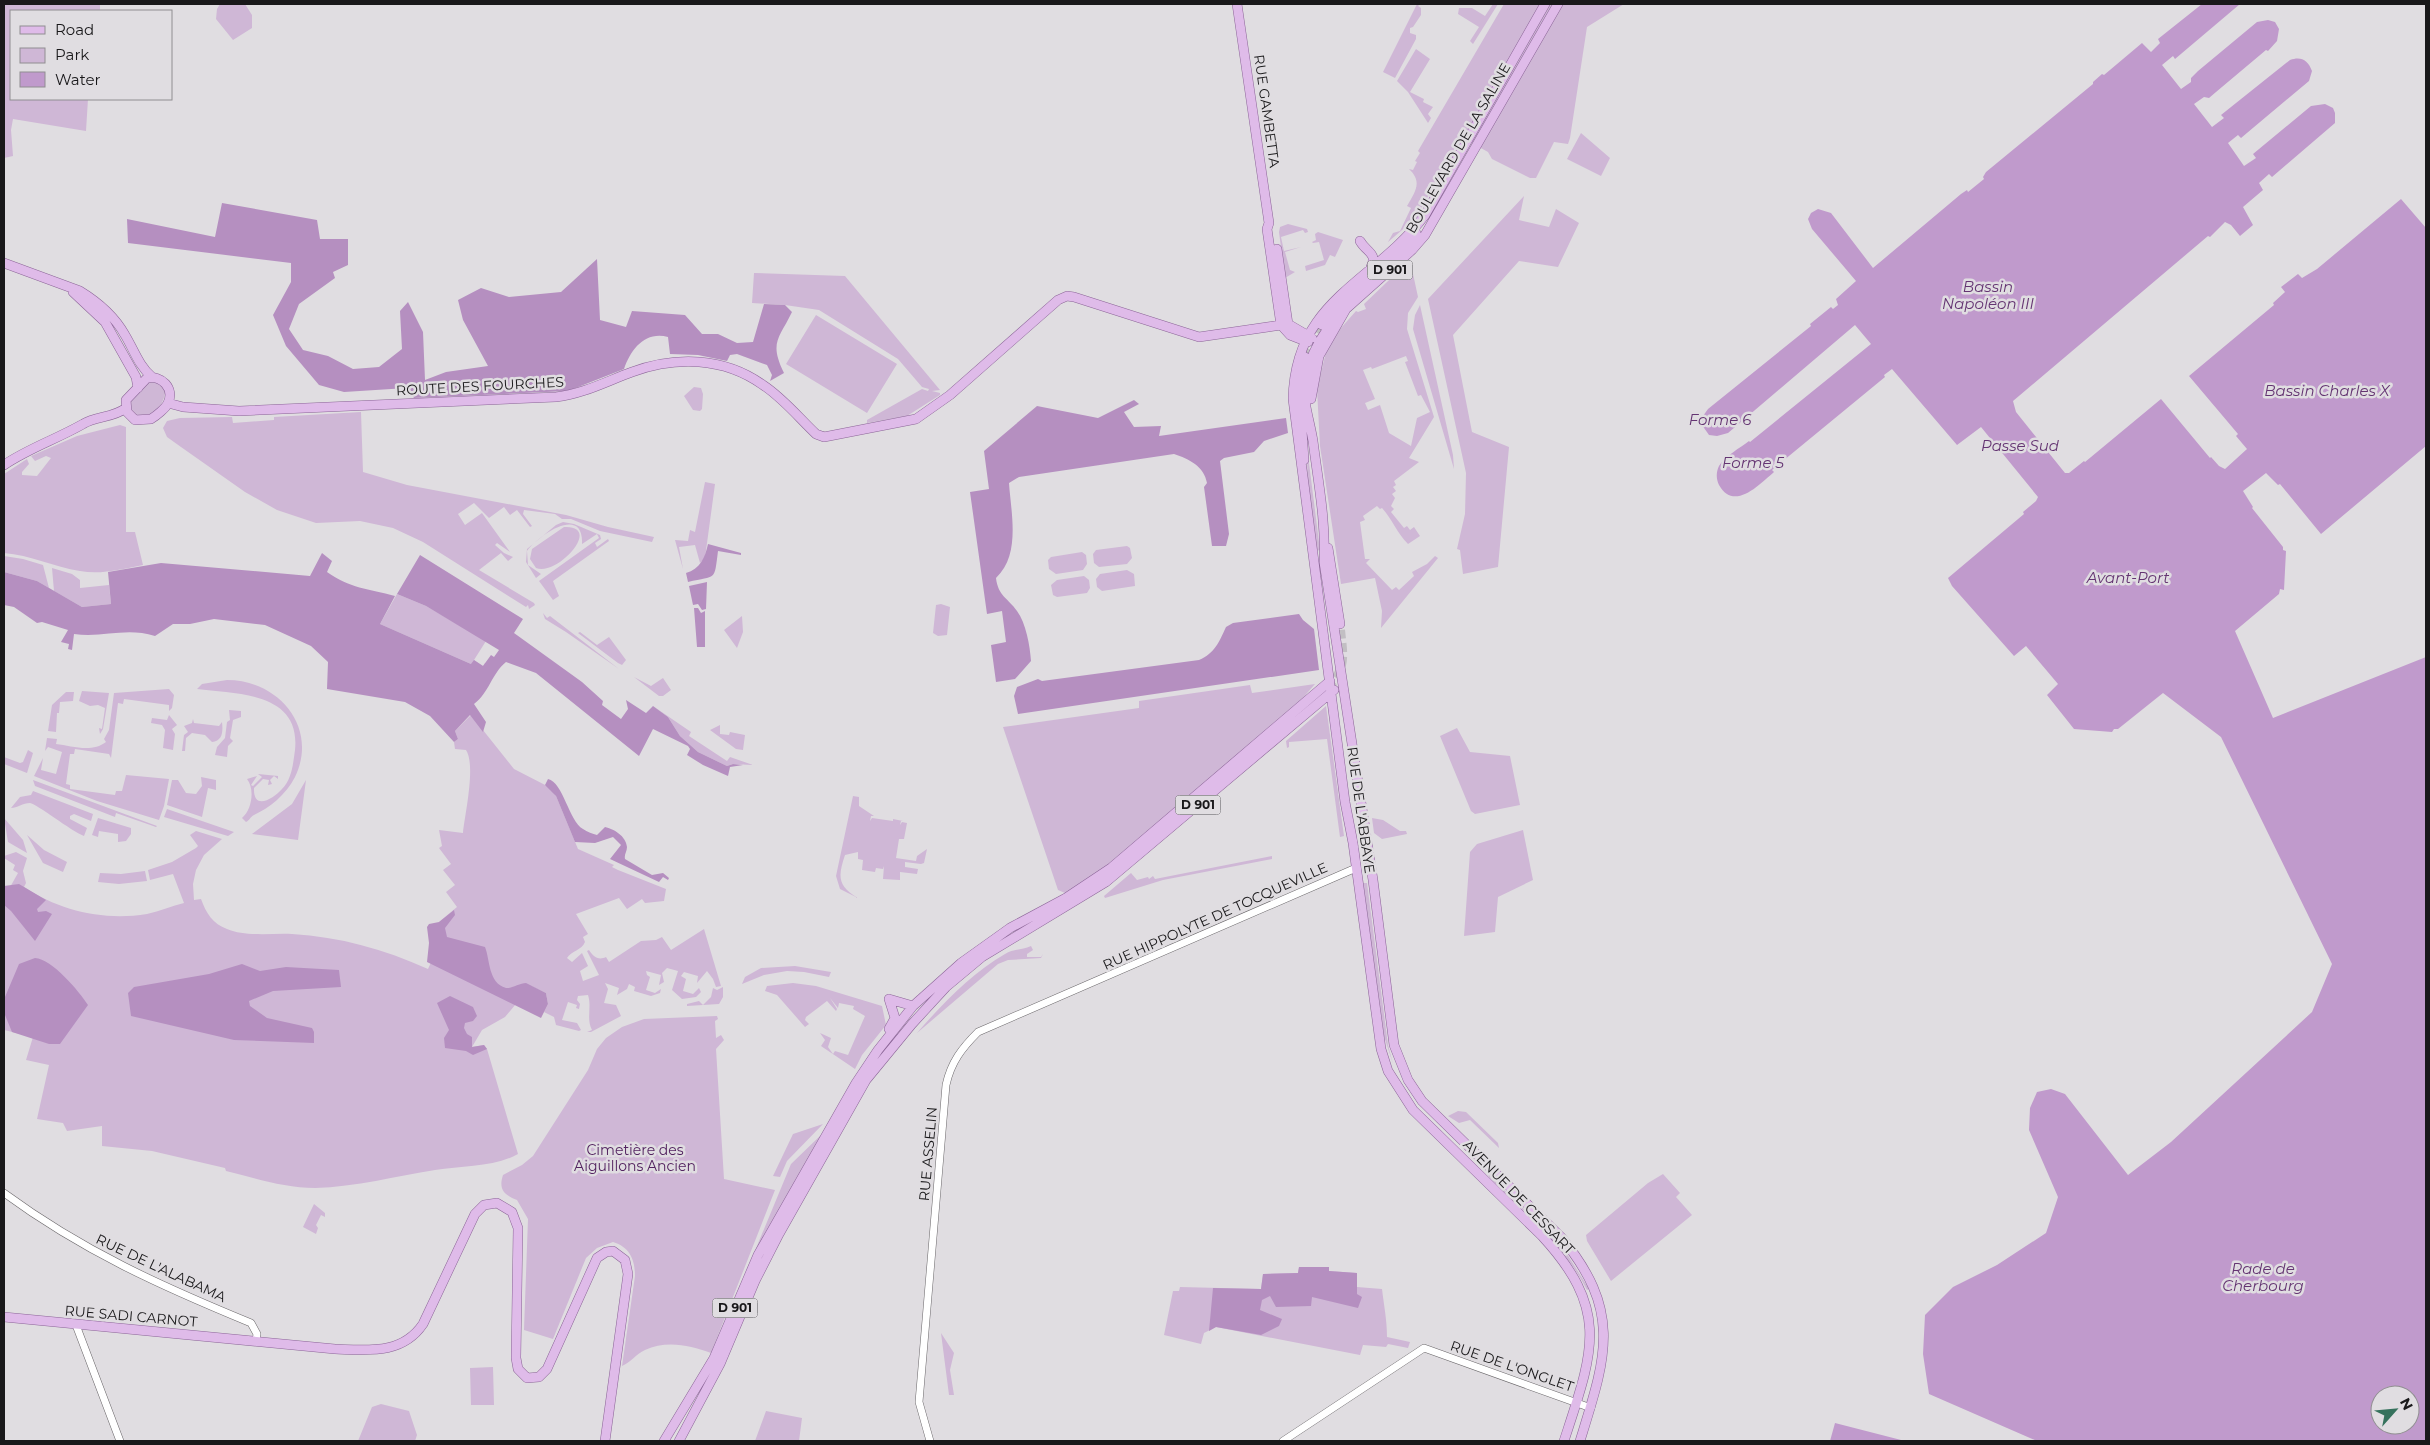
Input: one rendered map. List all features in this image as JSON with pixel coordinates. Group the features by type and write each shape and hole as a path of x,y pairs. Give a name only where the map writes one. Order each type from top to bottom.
{"main road":[{"name":"RUE GAMBETTA","path":"1237,4 1270,223 1267,229 1284,325"},
{"name":"BOULEVARD DE LA SALINE","path":"1325,311 1408,244 1545,4"},
{"name":"BOULEVARD DE LA SALINE","path":"1328,340 1346,309 1412,250 1425,235 1558,4"},
{"name":"BOULEVARD DE LA SALINE","path":"1322,325 1370,269 1412,232 1425,215"},
{"path":"1360,241 1373,254 1374,258 1370,269"},
{"path":"4,263 89,296 113,318 125,334 142,367 152,378"},
{"path":"70,288 105,322 136,377 138,388"},
{"name":"ROUTE DES FOURCHES","path":"168,403 182,407 239,411 556,397 583,391 655,364 695,361 721,366 753,378 778,396 816,434 824,437 908,422 921,416 950,395 1058,300 1067,296 1196,337 1284,325"},
{"name":"RUE DE L'ABBAYE","path":"1340,624 1331,562 1325,537 1311,426 1306,406 1306,386 1308,370 1318,344 1331,324 1346,309"},
{"name":"RUE DE L'ABBAYE","path":"1325,311 1306,338 1298,356 1293,379 1292,399 1345,802 1381,1049 1388,1071 1413,1110"},
{"path":"1284,325 1318,344"},
{"name":"RUE DE L'ABBAYE","path":"1311,426 1313,379 1319,356 1328,340"},
{"name":"RUE DE L'ABBAYE","path":"1305,356 1299,387 1304,448 1305,505"},
{"path":"4,465 39,444 79,428 132,418 143,422 149,420 168,403 169,393 166,384 161,380 152,378 143,380 138,388 128,397 126,408 132,418"},
{"path":"79,428 84,424 116,414 126,408"},
{"name":"RUE DE L'ABBAYE","path":"1325,537 1324,562 1373,880 1394,1046 1408,1080 1434,1114"},
{"path":"1330,681 1342,683"},
{"name":"D 901","path":"913,1006 961,963 996,938 1092,882 1112,868 1330,681"},
{"name":"D 901","path":"678,1441 720,1364 766,1256 808,1176 861,1084 912,1024 958,976 1006,940 1106,882 1342,683"},
{"name":"D 901","path":"1189,812 1227,775 1318,696"},
{"path":"889,999 913,1006 914,1014 912,1017 886,1048 861,1084 871,1051 894,1021 894,1010 889,999"},
{"name":"AVENUE DE CESSART","path":"1413,1110 1542,1236 1573,1275 1588,1308 1591,1336 1576,1402 1564,1441"},
{"name":"AVENUE DE CESSART","path":"1434,1114 1562,1237 1585,1268 1597,1296 1604,1330 1604,1357 1591,1408 1580,1441"},
{"name":"D 901","path":"664,1441 714,1358 758,1255 808,1176"},
{"name":"RUE SADI CARNOT","path":"4,1317 359,1350 382,1350 402,1345 423,1324 475,1214 484,1205 500,1203 513,1214 518,1228 516,1358 518,1369 527,1378 538,1377 547,1369 595,1261 610,1251 619,1253 625,1260 628,1274 605,1441"}],"street":[{"name":"RUE HIPPOLYTE DE TOCQUEVILLE","path":"1084,987 1356,868"},
{"name":"RUE ASSELIN","path":"930,1441 919,1402 946,1085 954,1061 961,1049 978,1032 1084,987"},
{"name":"RUE DE L'ALABAMA","path":"4,1193 81,1244 116,1264 253,1325 257,1334 256,1341"},
{"path":"76,1325 120,1441"},
{"name":"RUE DE L'ONGLET","path":"1283,1441 1424,1348 1591,1408"}],"green space":[{"path":"4,4 100,4 100,10 10,10 10,100 88,100 86,131 13,119 11,130 13,156 4,158"},
{"path":"220,4 245,4 252,15 252,28 233,40 216,19 217,9"},
{"path":"1417,4 1420,4 1418,6 1421,8 1421,15 1413,27 1410,28 1410,33 1416,35 1416,39 1395,78 1383,72"},
{"path":"1493,4 1498,4 1473,44 1470,41 1479,27 1458,14 1459,8 1472,8 1485,16"},
{"path":"1504,4 1624,4 1587,27 1568,144 1554,142 1536,178 1530,178 1492,159 1488,152 1461,137 1416,218 1388,242 1393,233 1400,231 1411,208 1407,206 1415,192 1417,183 1416,178 1409,169 1413,170 1417,162 1415,161 1420,153 1418,151"},
{"path":"1416,49 1430,59 1410,92 1424,99 1423,102 1433,107 1428,114 1431,118 1428,123 1408,92 1397,81"},
{"path":"1581,133 1610,158 1601,176 1567,159"},
{"path":"1524,196 1519,220 1549,227 1556,209 1579,223 1558,267 1519,261 1453,335 1472,432 1509,447 1498,567 1463,574 1460,550 1457,549 1465,514 1466,473 1428,299"},
{"path":"1288,224 1307,229 1308,232 1305,233 1303,230 1281,237 1284,251 1301,247 1285,252 1290,270 1295,272 1285,278 1279,232 1280,227"},
{"path":"1318,232 1343,240 1335,257 1330,255 1325,265 1306,271 1305,266 1324,260 1319,242 1312,242 1316,240 1315,234"},
{"path":"1410,260 1418,297 1408,313 1407,329 1434,417 1409,458 1419,462 1394,481 1396,485 1393,487 1396,491 1392,494 1395,498 1391,506 1394,509 1391,512 1404,528 1407,526 1410,530 1414,527 1420,536 1408,544 1386,512 1377,506 1363,516 1365,520 1360,522 1365,559 1370,559 1366,563 1392,590 1396,587 1399,590 1414,576 1412,572 1427,564 1435,556 1438,558 1381,628 1382,611 1375,578 1341,584 1320,446 1317,389 1326,352 1340,329 1356,311 1366,309 1364,304","holes":["1406,356 1408,361 1405,362 1418,396 1421,395 1430,412 1417,418 1411,446 1389,433 1380,405 1368,410 1365,403 1375,399 1363,370 1371,367 1372,369"]},
{"path":"754,273 845,276 940,390 932,391 940,393 940,395 907,416 867,423 867,420 922,389 928,391 929,389 922,387 898,359 819,310 752,303"},
{"path":"1420,305 1453,455 1454,469 1413,329 1415,315"},
{"path":"816,315 897,364 867,413 786,364"},
{"path":"149,382 157,382 162,385 165,394 156,411 151,415 139,417 131,411 130,400"},
{"path":"694,387 701,388 703,394 702,409 700,411 693,410 684,396"},
{"path":"361,412 363,472 407,485 566,515 654,537 652,542 600,531 571,519 562,519 555,514 524,510 523,514 532,526 530,527 517,510 510,515 504,507 489,518 474,503 458,514 465,525 482,513 510,552 497,543 495,545 504,553 513,557 508,561 501,553 479,570 534,603 535,605 529,609 528,605 526,607 423,542 393,528 360,521 316,523 277,510 245,492 167,437 163,428 167,421 180,418 232,417 233,423 274,420 274,417"},
{"path":"120,425 126,427 126,532 135,532 143,565 111,571 88,572 4,553 4,474 27,459 29,464 22,472 22,475 37,476 51,458 46,456 35,461 31,456 77,436"},
{"path":"1307,454 1320,550 1316,551 1308,496"},
{"path":"705,482 715,484 705,558 700,563 695,545 679,547 683,569 675,540 688,541 690,530 695,532"},
{"path":"563,522 574,524 600,535 601,539 595,543 597,547 608,539 609,541 553,581 559,596 553,600 539,581 599,538 597,534 582,544 581,532 576,526 568,524 559,526 542,536"},
{"path":"564,527 575,529 579,534 578,541 573,550 555,565 545,569 536,568 530,559 532,549"},
{"path":"535,543 527,551 528,565 541,574 536,578 526,562 527,549"},
{"path":"1127,546 1130,548 1132,558 1127,564 1099,567 1094,563 1093,554 1096,550"},
{"path":"1082,552 1086,555 1087,564 1083,570 1056,574 1049,569 1048,560 1051,557"},
{"path":"4,556 43,565 49,588 37,581 4,572"},
{"path":"52,568 72,574 80,580 80,588 109,585 111,604 82,607 54,591"},
{"path":"1127,570 1134,574 1135,586 1102,591 1097,587 1096,579 1100,574"},
{"path":"1084,576 1089,580 1090,588 1087,593 1057,597 1053,595 1051,585 1057,580"},
{"path":"397,594 426,606 486,641 474,660 483,666 485,663 496,669 471,664 380,624"},
{"path":"941,604 950,607 947,635 938,636 933,633 936,605"},
{"path":"543,613 547,618 550,616 619,669 545,619"},
{"path":"742,616 743,632 737,648 724,630"},
{"path":"580,632 597,645 609,637 626,660 622,665 618,663 578,633"},
{"path":"634,677 651,686 663,678 671,690 663,696 659,696"},
{"path":"227,680 246,682 263,688 277,698 289,710 297,724 302,741 301,758 295,777 287,790 277,800 246,822 242,818 248,810 252,794 247,779 257,776 251,785 253,786 262,777 258,774 278,776 278,779 274,776 270,780 272,784 268,785 269,780 263,779 254,788 257,800 260,801 269,799 282,789 288,781 293,766 295,750 294,731 288,717 277,707 263,700 230,692 197,689 202,684"},
{"path":"1315,684 1301,700 1189,798 1093,878 1065,893 1058,890 1003,727 1139,708 1139,701 1250,685 1252,693"},
{"path":"169,689 174,695 172,708 169,711 169,705 124,699 123,704 118,703 111,758 109,754 75,749 74,754 70,754 66,784 70,785 70,789 115,795 116,791 122,791 126,775 169,779 164,806 159,820 97,801 34,776 43,758 41,770 56,774 62,752 48,747 45,751 47,738 57,739 56,744 82,748 95,747 106,742 104,739 109,730 114,693"},
{"path":"82,691 109,693 103,729 100,734 99,728 102,729 105,708 98,705 90,706 79,701"},
{"path":"66,692 74,692 73,701 60,702 59,713 57,713 56,732 48,731 52,705"},
{"path":"653,706 691,732 689,736 727,761 730,757 753,765 733,764 727,766 698,752 680,736 668,717"},
{"path":"1326,706 1344,836 1340,837 1327,739 1289,742 1289,747 1287,748 1286,741"},
{"path":"229,710 241,711 241,717 233,720 230,738 233,741 228,746 227,757 215,755 217,747 225,738 227,722 230,720"},
{"path":"169,715 177,725 172,729 175,734 173,750 163,748 165,730 162,725 151,723 152,718 167,720"},
{"path":"471,715 514,769 549,787 556,796 578,849 614,865 612,867 618,870 666,889 664,901 645,903 642,899 627,909 619,898 576,914 588,934 583,937 584,945 567,958 572,962 582,953 588,966 580,971 583,981 599,975 587,951 589,950 596,957 606,957 609,962 641,941 656,940 662,937 671,950 704,929 721,986 716,987 707,971 697,983 698,976 684,972 681,976 686,979 683,991 693,994 699,988 701,992 696,997 682,999 672,990 678,971 667,968 662,973 664,982 659,985 661,975 646,971 650,977 646,990 655,993 661,989 660,993 651,996 634,991 635,987 629,984 627,989 617,995 619,988 605,983 608,989 604,1003 616,1005 621,1016 591,1032 587,1032 592,1030 589,1022 588,995 578,996 579,1009 576,1008 577,1005 568,1002 562,1020 577,1023 581,1030 579,1031 556,1025 554,1017 544,1012 548,1004 546,993 531,986 505,1017 482,1030 472,1047 484,1045 487,1049 518,1154 489,1164 435,1170 346,1186 304,1188 226,1171 225,1168 152,1151 102,1146 102,1126 67,1131 63,1123 37,1119 49,1065 26,1060 33,1037 4,1030 4,890 9,889 18,873 13,870 15,865 4,858 4,856 16,852 27,858 23,871 26,883 24,887 52,902 67,908 99,915 131,916 147,914 184,903 173,874 150,880 148,870 172,862 196,848 198,846 190,835 196,831 222,839 204,855 196,870 193,884 194,900 201,899 211,917 222,927 242,933 292,934 345,941 378,950 428,969 438,947 439,922 457,907 446,892 455,885 443,870 451,864 439,848 442,846 439,830 463,833 470,767 466,750 455,749 454,742 458,739 455,731"},
{"path":"193,719 194,723 219,726 222,722 222,735 218,740 212,742 205,735 192,733 186,738 185,751 182,751 184,735 188,732 184,726 192,723"},
{"path":"720,725 720,734 729,735 730,732 745,735 743,750 736,749 710,730"},
{"path":"1457,728 1470,752 1510,756 1520,805 1475,814 1471,811 1440,736"},
{"path":"28,750 33,753 27,773 4,764 4,757 20,763 23,762"},
{"path":"201,777 216,780 216,790 208,788 202,817 167,805 172,780 178,780 186,793 196,794 202,786"},
{"path":"33,780 157,826 116,813 115,817 35,786"},
{"path":"306,780 298,840 252,834 292,804"},
{"path":"33,791 93,814 91,821 74,814 70,816 70,819 87,828 84,836 34,804 30,803 11,808 20,797 31,795"},
{"path":"853,796 859,797 859,806 874,816 871,816 870,821 872,818 893,821 893,819 903,821 901,821 900,825 902,822 907,823 904,839 899,839 896,858 916,861 917,856 927,849 924,863 905,862 905,867 918,869 917,874 900,872 900,880 883,879 884,866 883,869 876,868 875,872 862,870 863,860 858,859 858,852 845,855 840,875 841,880 846,889 858,898 840,889 836,876"},
{"path":"167,809 234,832 228,836 164,817"},
{"path":"4,818 23,840 27,853 8,842"},
{"path":"98,818 131,828 131,834 126,841 118,842 118,834 99,831 98,837 92,835"},
{"path":"1372,818 1383,820 1400,831 1406,831 1407,834 1382,839 1374,833"},
{"path":"1523,830 1533,880 1498,897 1495,932 1464,936 1470,852 1477,844"},
{"path":"27,835 44,850 67,862 63,872 43,863"},
{"path":"1272,856 1272,859 1163,880 1105,898 1104,896 1131,873 1137,880 1148,877 1149,879 1153,876 1155,879"},
{"path":"145,871 147,881 119,884 98,882 100,873 121,874"},
{"path":"1363,883 1367,883 1388,1045 1393,1064 1384,1036"},
{"path":"1031,946 1033,950 1027,954 1027,957 1041,957 1043,954 1041,958 1008,960 998,964 917,1033 947,1000 981,970 1008,952"},
{"path":"795,966 831,972 829,977 787,971 764,975 742,984 745,977 761,968"},
{"path":"793,983 816,986 882,1006 886,1025 862,1055 855,1069 821,1046 825,1040 820,1033 831,1038 828,1047 833,1054 835,1051 848,1055 865,1016 853,1009 854,1006 839,1003 838,1008 830,998 837,1009 836,1011 827,1001 806,1017 805,1020 809,1024 805,1027 777,995 765,991 767,986"},
{"path":"723,987 723,997 719,1004 703,1005 711,997 713,988 717,990"},
{"path":"699,1001 703,1005 687,1006 687,1004"},
{"name":"Cimetière des Aiguillons Ancien","path":"717,1016 718,1019 715,1021 716,1038 721,1035 724,1040 716,1049 724,1179 775,1190 711,1353 686,1346 661,1345 642,1352 622,1366 635,1270 633,1260 624,1247 613,1242 597,1248 586,1258 553,1339 524,1330 528,1219 517,1200 509,1196 502,1188 503,1175 522,1165 533,1156 588,1070 597,1049 606,1038 622,1027 644,1019"},
{"path":"1458,1111 1466,1112 1498,1143 1499,1148 1470,1120 1459,1123 1448,1116"},
{"path":"823,1124 787,1161 780,1177 773,1176 793,1134"},
{"path":"821,1135 753,1258 752,1258 791,1164"},
{"path":"1486,1172 1562,1246 1589,1289 1587,1290 1567,1258 1555,1244"},
{"path":"1663,1174 1680,1193 1676,1197 1692,1215 1611,1281 1587,1241 1586,1235 1648,1183"},
{"path":"314,1204 325,1213 325,1217 321,1215 316,1225 318,1228 316,1234 303,1227"},
{"path":"1299,1267 1329,1267 1329,1271 1357,1273 1357,1287 1382,1289 1387,1337 1410,1342 1408,1348 1388,1344 1386,1347 1363,1345 1360,1355 1216,1327 1204,1333 1201,1344 1164,1335 1173,1291 1179,1291 1180,1287 1261,1289 1263,1274 1298,1273"},
{"path":"941,1333 954,1353 950,1370 954,1395 949,1395"},
{"path":"493,1367 494,1405 471,1405 470,1368"},
{"path":"381,1404 409,1411 417,1435 415,1441 358,1441 372,1407"},
{"path":"766,1411 802,1418 799,1441 755,1441"}],"shaded area":[{"path":"222,203 317,220 320,239 348,239 348,265 333,272 335,278 299,304 289,329 303,350 328,356 353,369 379,367 402,349 400,311 408,302 423,332 425,380 446,372 488,366 463,320 458,300 481,288 509,297 561,292 597,259 600,320 626,327 632,311 685,315 702,334 718,334 737,343 753,342 764,304 785,305 792,312 780,335 777,347 777,354 784,373 770,381 772,375 767,365 737,354 730,355 727,361 698,355 670,354 668,337 660,336 646,339 640,343 624,369 568,391 414,398 411,394 408,394 407,388 344,392 319,385 286,346 273,315 291,282 291,263 128,243 127,219 215,237"},
{"path":"1134,400 1139,404 1124,412 1134,427 1161,426 1159,436 1286,418 1288,433 1264,441 1254,452 1224,458 1220,461 1229,534 1226,546 1212,546 1204,487 1207,483 1203,472 1195,464 1174,454 1019,477 1009,483 1013,533 1012,546 1004,569 996,578 1001,593 1017,611 1023,622 1029,642 1031,661 1015,679 996,682 991,645 1006,642 1002,611 987,614 970,492 989,489 984,451 1037,406 1098,418"},
{"path":"708,544 741,553 741,555 718,551 716,568 712,576 688,582 686,573 698,566"},
{"path":"322,553 332,561 327,572 343,582 395,596 380,624 471,664 474,660 483,666 491,655 494,657 499,650 426,606 397,594 420,555 523,619 514,633 582,682 603,701 602,705 621,719 628,709 626,700 646,713 653,706 668,717 680,736 698,752 727,766 733,764 743,765 730,767 728,776 703,765 687,755 690,749 688,746 653,729 639,756 536,673 506,662 474,704 486,722 483,732 470,715 455,731 458,739 454,742 430,716 405,702 327,689 328,662 311,646 265,625 214,619 190,624 173,624 155,636 134,632 95,635 74,634 72,650 68,649 69,644 61,642 68,630 42,622 37,623 14,607 4,605 4,572 37,581 82,607 111,604 108,572 161,563 310,576"},
{"path":"707,582 706,609 702,610 698,604 693,605 689,586"},
{"path":"694,608 698,608 701,613 705,611 705,647 697,647"},
{"path":"1299,614 1314,629 1319,670 1018,714 1014,696 1017,687 1038,679 1042,681 1199,660 1213,650 1226,627 1233,623"},
{"path":"548,779 558,787 578,825 588,832 597,835 605,827 616,831 626,843 625,859 652,875 663,873 669,878 668,880 663,877 659,882 610,859 621,845 613,837 595,843 575,842 556,796 545,785"},
{"path":"19,884 46,900 37,909 38,912 46,911 52,914 35,941 4,905 4,886"},
{"path":"454,910 455,915 445,928 447,937 485,947 493,976 500,985 508,988 526,983 546,993 548,1004 541,1018 427,962 429,943 427,927 429,924 439,922"},
{"path":"35,958 42,960 57,970 72,984 88,1005 60,1044 49,1044 12,1032 5,1015 5,997 19,964"},
{"path":"242,964 260,971 286,967 339,970 341,987 273,991 249,1001 250,1006 267,1018 312,1028 314,1043 234,1040 131,1016 128,993 134,987 209,974"},
{"path":"450,996 473,1007 477,1016 473,1021 465,1023 464,1028 467,1034 472,1037 472,1047 484,1045 487,1049 473,1055 466,1051 445,1048 444,1038 449,1030 437,1003"},
{"path":"1299,1267 1329,1267 1329,1271 1357,1273 1357,1294 1362,1297 1358,1308 1312,1297 1311,1306 1276,1307 1270,1296 1262,1300 1260,1310 1282,1319 1279,1326 1261,1335 1216,1327 1209,1331 1213,1288 1261,1289 1263,1274 1298,1273"}],"water":[{"name":"Rade de Cherbourg","path":"2202,4 2240,4 2175,59 2173,56 2162,65 2181,89 2191,82 2191,78 2198,71 2257,22 2268,20 2275,22 2279,29 2277,41 2268,51 2266,50 2209,98 2204,97 2194,104 2212,127 2224,118 2221,115 2290,60 2301,59 2308,64 2312,71 2309,81 2241,138 2238,135 2228,143 2244,166 2256,158 2253,154 2311,106 2325,104 2333,108 2335,123 2272,177 2269,174 2259,183 2263,190 2243,207 2253,225 2240,236 2231,225 2225,222 2210,237 2208,236 2013,401 2016,412 2065,473 2069,473 2085,462 2161,399 2210,458 2225,469 2247,449 2236,436 2238,434 2189,376 2274,305 2273,303 2285,292 2281,287 2298,274 2302,278 2317,269 2401,199 2426,228 2426,446 2321,534 2280,484 2278,485 2266,473 2243,491 2252,508 2283,547 2283,550 2286,551 2284,590 2280,589 2279,594 2235,631 2273,718 2426,657 2426,1441 2037,1441 1929,1394 1923,1354 1925,1315 1953,1287 1997,1265 2046,1233 2058,1197 2029,1130 2030,1108 2037,1092 2051,1089 2065,1094 2128,1175 2171,1142 2312,1012 2332,964 2221,737 2163,693 2112,732 2074,729 2047,695 2058,684 2026,646 2014,656 1952,586 1948,578 2024,514 2023,512 2038,497 1981,427 1957,445 1892,369 1884,375 1885,377 1772,470 1774,472 1754,489 1739,496 1725,493 1717,480 1717,471 1725,459 1750,442 1871,344 1855,325 1728,433 1717,436 1709,435 1702,425 1703,416 1708,409 1811,326 1810,324 1831,307 1833,309 1838,305 1836,299 1856,281 1812,229 1808,219 1811,213 1818,209 1831,213 1873,268 1961,194 1967,190 1968,192 1984,179 1983,177 1986,172 2093,84 2102,74 2104,75 2142,43 2151,52 2160,43 2158,39"},
{"path":"1835,1423 1905,1441 1830,1441"}],"tunnel":[{"path":"1305,357 1322,325"},
{"path":"1327,688 1334,681 1341,666 1343,651 1340,624"}],"water label":[{"name":"Bassin Napoléon III","path":"1988,296"},
{"name":"Bassin Charles X","path":"2327,391"},
{"name":"Forme 6","path":"1720,420"},
{"name":"Passe Sud","path":"2020,446"},
{"name":"Forme 5","path":"1753,463"},
{"name":"Avant-Port","path":"2128,578"}]}
